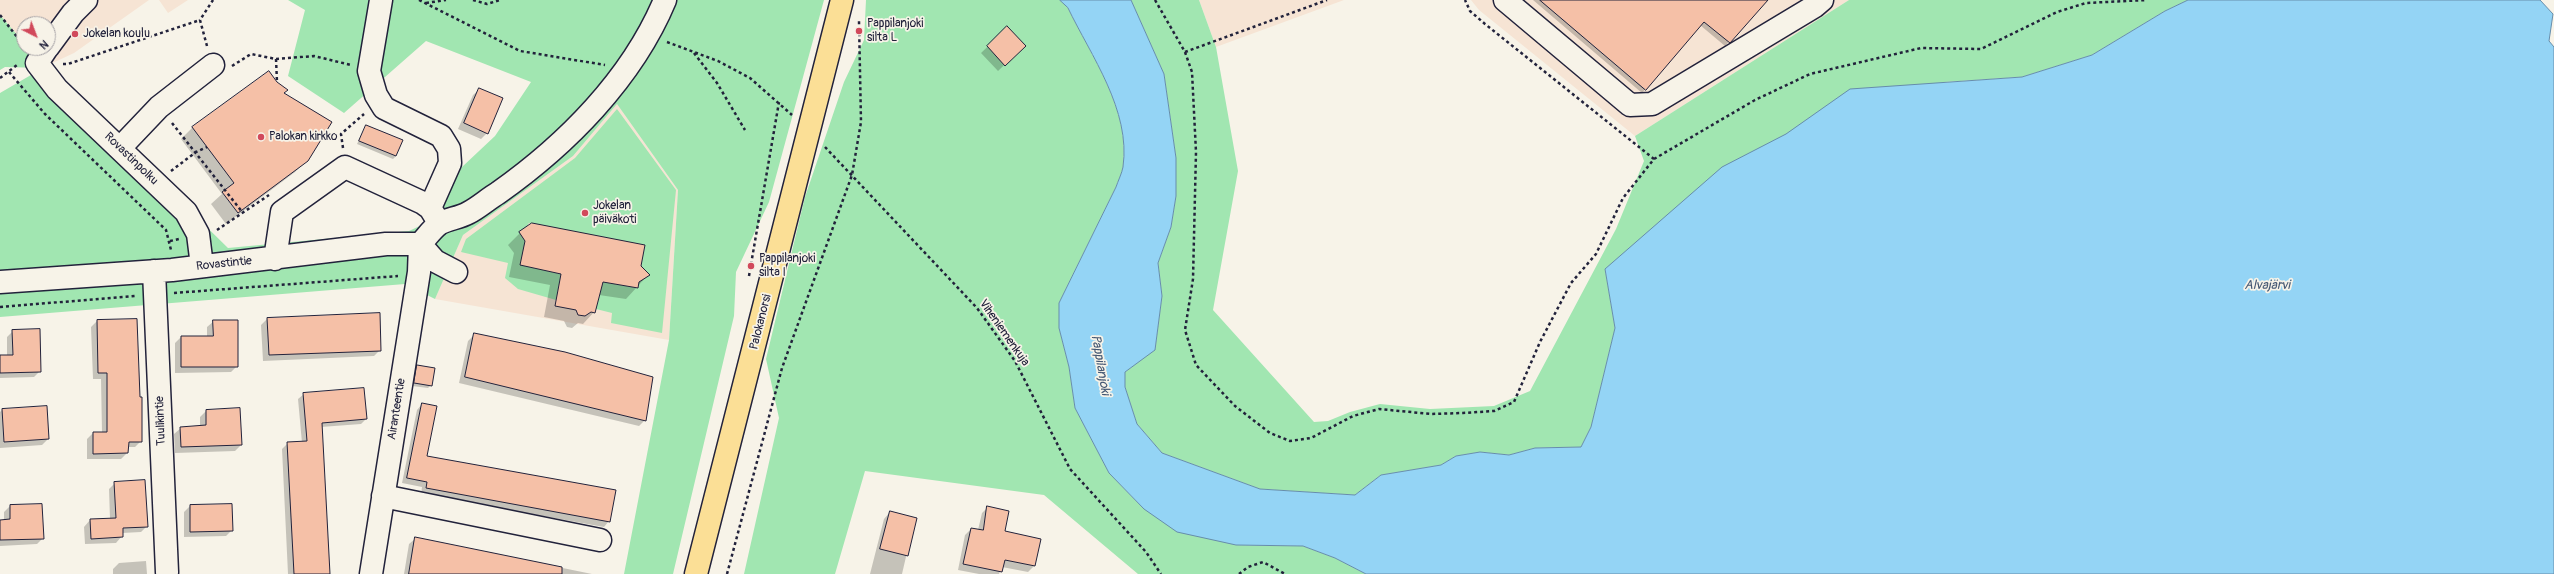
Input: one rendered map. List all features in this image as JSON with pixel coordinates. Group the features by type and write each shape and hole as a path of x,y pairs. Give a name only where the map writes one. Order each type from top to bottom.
{"main road":[{"name":"Palokanorsi","path":"696,574 842,0"}],"street":[{"path":"56,31 86,0"},
{"path":"381,0 369,71 376,95 384,108 441,136 449,149 450,163 435,216 420,244 435,261 456,272"},
{"path":"275,259 282,212 345,167 435,216 468,213 529,171 597,105 648,34 665,0"},
{"path":"1505,0 1630,105 1652,104 1815,6 1822,0"},
{"name":"Rovastinpolku","path":"37,56 57,89 186,212 198,234 202,266"},
{"path":"120,148 159,107 213,65"},
{"name":"Rovastintie","path":"0,282 163,270 275,259 386,244 420,244"},
{"name":"Airanteentie","path":"371,574 419,272 420,244"},
{"name":"Tuulikintie","path":"163,270 167,572"},
{"path":"383,496 600,540"}],"path":[{"path":"44,56 68,64 200,20 213,0"},
{"path":"419,0 520,51 625,68"},
{"path":"426,3 446,0"},
{"path":"472,0 487,4 500,0"},
{"path":"1155,0 1185,52 1192,72 1196,152 1193,279 1185,330 1196,365 1236,406 1270,433 1290,441 1311,438 1353,416 1379,409 1431,414 1463,413 1494,411 1514,402 1540,342 1571,283 1596,254 1623,198 1654,159 1755,100 1810,74 1921,48 1981,49 2064,10 2086,3 2147,0"},
{"path":"1185,52 1327,0"},
{"path":"1465,0 1470,11 1485,24 1654,159"},
{"path":"0,15 16,32"},
{"path":"727,574 782,368 852,175 861,122 859,15"},
{"path":"200,20 213,65 230,67 252,54 276,59 314,56 356,66"},
{"path":"648,34 693,53 718,61 750,78 779,102 795,118"},
{"path":"693,53 717,83 745,130"},
{"path":"0,78 31,56"},
{"path":"276,59 277,82"},
{"path":"9,72 45,114 138,200 166,230 170,241 163,270 164,294"},
{"path":"749,276 779,102"},
{"path":"159,107 243,213"},
{"path":"345,167 340,134 370,108"},
{"name":"Viheniemenkuja","path":"819,142 978,308 1015,361 1070,469 1146,552 1162,574"},
{"path":"336,148 342,143"},
{"path":"170,241 215,231 274,191"},
{"path":"0,307 403,276 419,272"},
{"path":"1239,574 1248,567 1263,562 1285,574"}],"shaded area":[{"name":"Jokelan koulu","path":"0,0 149,0 74,53 44,67 35,56 56,56 56,16 16,16 16,34 0,15"},
{"name":"Jokelan koulu","path":"159,0 188,0 168,13"},
{"path":"1199,0 1344,0 1216,47"},
{"path":"1471,0 1849,0 1635,136 1479,10"},
{"name":"Jokelan päiväkoti","path":"617,104 678,190 669,340 435,299 463,235 573,156"}],"green space":[{"path":"288,0 824,0 769,202 736,272 734,316 673,574 624,574 669,340 678,190 617,104 573,156 463,235 435,299 405,284 0,317 0,93 43,68 5,67 0,70 0,15 16,34 16,56 35,56 44,67 228,248 409,231 441,216 435,207 446,182 495,136 531,82 426,41 344,113 288,76 305,10"},
{"path":"866,0 1060,0 1068,8 1107,84 1121,125 1124,146 1121,175 1059,303 1059,328 1069,367 1075,408 1109,473 1144,509 1236,545 1303,546 1335,558 1366,574 1138,574 1044,495 865,471 835,574 744,574 779,418 766,359 805,197 844,82 864,40"},
{"path":"1131,0 1199,0 1216,47 1238,171 1213,310 1314,422 1328,421 1350,412 1380,404 1430,409 1494,406 1530,391 1616,229 1644,161 1635,136 1849,0 2188,0 2165,11 2092,55 2022,77 1945,82 1605,269 1615,328 1591,427 1581,447 1535,448 1509,455 1480,452 1456,456 1441,465 1381,475 1355,495 1260,489 1162,453 1137,424 1125,387 1125,372 1155,349 1162,296 1158,263 1171,227 1176,196 1176,158 1164,74"},
{"path":"617,109 676,190 662,333 611,323 612,313 596,309 603,282 638,288 639,282 646,271 641,266 645,245 529,223 521,235 525,241 521,265 561,274 556,300 518,289 505,278 508,263 461,252 466,239 575,158"}],"water":[{"name":"Alvajärvi","path":"1060,0 1131,0 1164,74 1176,158 1176,196 1171,227 1158,263 1162,296 1155,350 1125,372 1125,387 1137,424 1162,453 1260,489 1355,495 1381,475 1441,465 1456,456 1480,452 1509,455 1535,448 1581,447 1591,427 1615,328 1605,269 1722,167 1786,134 1850,89 2022,77 2092,55 2165,11 2188,0 2540,0 2553,14 2549,41 2554,47 2554,574 1366,574 1335,558 1303,546 1236,545 1177,532 1144,509 1109,473 1075,408 1069,367 1059,328 1059,303 1116,187 1123,167 1124,146 1121,125 1107,84 1068,8"}],"building":[{"path":"1540,0 1768,0 1730,43 1704,22 1646,90"},
{"path":"1007,26 1026,46 1005,66 987,46"},
{"name":"Palokan kirkko","path":"269,71 277,82 288,90 284,93 332,122 308,161 238,213 222,192 234,183 192,127"},
{"path":"479,88 503,98 488,134 464,123"},
{"path":"366,125 403,140 396,156 359,141"},
{"path":"532,223 645,245 641,266 650,275 639,282 638,288 603,282 595,313 591,312 585,316 578,315 576,310 555,306 561,274 520,265 525,241 519,232"},
{"path":"380,313 381,351 269,355 267,318"},
{"path":"137,319 140,397 142,397 142,442 129,442 128,453 93,454 93,432 107,432 107,373 98,373 97,320"},
{"path":"213,320 238,320 238,367 181,367 181,336 213,336"},
{"path":"40,329 41,372 0,373 0,355 13,355 12,330"},
{"path":"474,333 565,352 653,377 646,421 465,377"},
{"path":"417,365 435,368 432,386 414,383"},
{"path":"364,388 367,419 322,423 330,574 294,574 287,442 307,441 303,393"},
{"path":"422,403 437,406 427,456 616,490 610,522 426,488 427,482 407,478"},
{"path":"47,406 49,439 4,442 2,409"},
{"path":"240,408 242,445 181,447 180,427 206,425 206,410"},
{"path":"145,480 148,527 123,528 123,537 91,539 90,519 116,518 114,482"},
{"path":"42,504 44,539 0,540 0,520 10,519 10,505"},
{"path":"232,504 233,531 190,532 190,505"},
{"path":"987,506 1009,511 1005,531 1041,539 1035,566 1005,560 1002,572 963,564 971,528 983,530"},
{"path":"890,511 917,518 908,556 880,549"},
{"path":"415,537 562,567 562,574 409,574"}],"place":[{"name":"Pappilanjoki silta L","path":"859,31"},
{"name":"Jokelan koulu","path":"75,34"},
{"name":"Palokan kirkko","path":"261,137"},
{"name":"Jokelan päiväkoti","path":"585,213"},
{"name":"Pappilanjoki silta I","path":"751,266"}],"water label":[{"name":"Pappilanjoki","path":"1100,365"}]}
